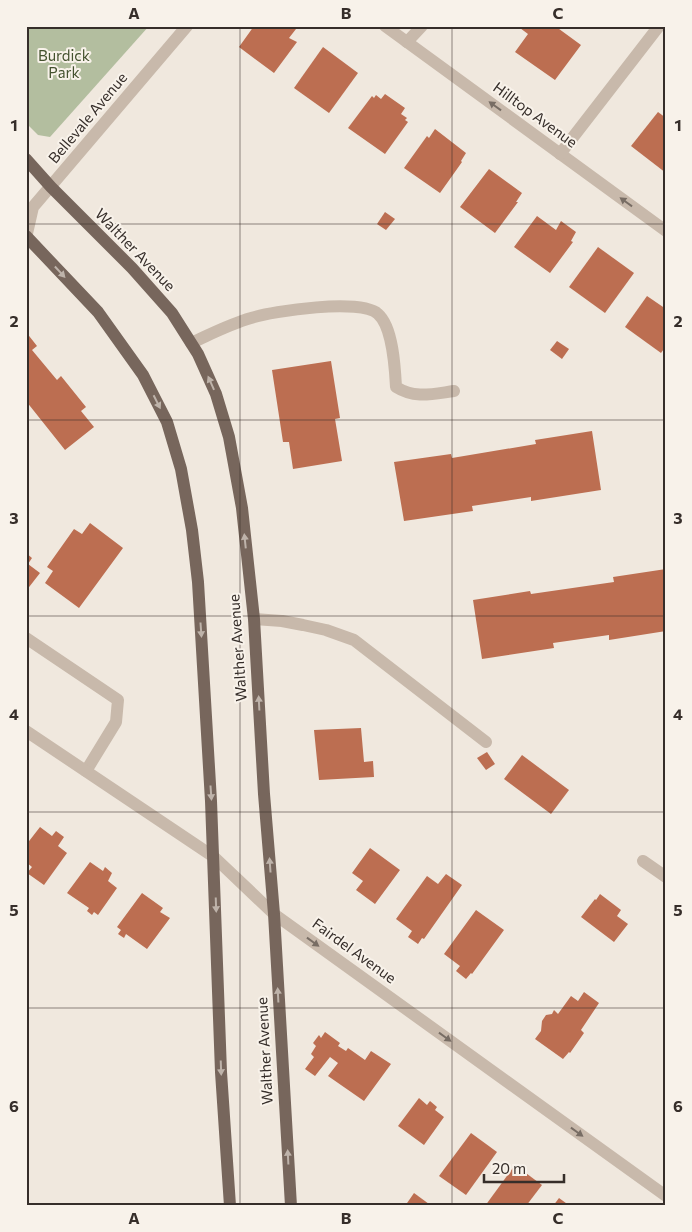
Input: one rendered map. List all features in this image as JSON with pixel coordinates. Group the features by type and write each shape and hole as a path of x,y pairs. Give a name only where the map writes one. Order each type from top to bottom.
{"main road":[{"name":"Walther Avenue","path":"26,159 51,187 132,268 172,313 198,354 216,394 229,436 242,508 254,619 291,1206"},
{"path":"26,237 98,312 143,375 167,422 178,459 192,530 198,582 214,857 221,1072 230,1206"}],"street":[{"name":"Bellevale Avenue","path":"26,237 33,207 188,26"},
{"name":"Hilltop Avenue","path":"385,26 666,230"},
{"path":"407,42 422,26"},
{"path":"560,154 659,26"},
{"path":"191,343 226,326 253,317 320,307 360,307 372,310 379,315 385,326 393,351 396,387 406,393 415,395 454,391"},
{"path":"254,619 303,625 326,630 354,640 486,742"},
{"path":"26,638 118,700 116,722 86,771"},
{"name":"Fairdel Avenue","path":"26,731 214,857 274,914 666,1196"},
{"path":"643,862 666,876"}],"green space":[{"name":"Burdick Park","path":"26,26 149,26 50,137 38,135 26,123"}],"building":[{"path":"254,26 293,26 296,29 289,38 297,42 274,73 239,47"},
{"path":"522,26 555,26 581,45 555,80 515,52 528,34 520,28"},
{"path":"323,47 358,73 329,113 294,88"},
{"path":"385,94 405,108 401,114 407,118 405,120 408,122 385,154 348,128 372,96 374,98 376,95 381,99"},
{"path":"658,112 666,118 666,173 631,146"},
{"path":"435,129 466,153 462,162 440,193 404,168 427,136 429,138"},
{"path":"489,169 522,193 516,202 518,202 495,233 460,207"},
{"path":"385,212 395,219 386,230 377,224"},
{"path":"537,216 556,230 561,221 576,232 571,241 573,242 550,273 514,247"},
{"path":"598,247 634,273 605,313 569,287"},
{"path":"647,296 666,309 666,346 661,353 625,327"},
{"path":"26,332 37,346 32,350 57,380 61,376 86,407 81,411 94,427 65,450 26,401"},
{"path":"557,341 569,349 562,359 550,350"},
{"path":"331,361 340,418 335,419 342,461 293,469 289,442 283,442 272,370"},
{"path":"592,431 601,490 531,501 531,497 472,506 473,511 404,521 394,462 451,454 452,458 536,444 535,440"},
{"path":"90,523 123,548 79,608 45,583 53,571 47,567 74,529 82,534"},
{"path":"26,553 32,558 28,564 40,573 26,591"},
{"path":"666,569 666,631 609,640 609,635 553,643 554,648 482,659 473,600 530,591 531,594 614,582 613,577"},
{"path":"361,728 364,762 373,761 374,777 319,780 314,730"},
{"path":"487,752 495,764 486,770 477,758"},
{"path":"522,755 569,790 551,814 504,779"},
{"path":"40,827 52,836 56,831 64,837 58,846 67,853 44,885 27,873 32,867 26,862 26,845"},
{"path":"370,848 400,870 375,904 356,890 363,881 352,873"},
{"path":"90,862 103,871 105,867 112,873 108,881 117,888 98,915 94,912 92,915 87,911 89,908 67,893"},
{"path":"446,874 462,885 424,939 422,938 418,944 408,937 412,931 396,919 427,876 438,884"},
{"path":"142,893 163,908 160,912 170,918 147,949 126,934 124,938 118,934 121,930 117,927"},
{"path":"600,894 621,910 617,916 628,924 614,942 581,917"},
{"path":"476,910 504,930 472,974 466,979 456,971 460,966 444,954"},
{"path":"584,992 599,1003 581,1030 584,1033 570,1053 563,1059 535,1039 541,1031 542,1021 546,1015 552,1014 554,1010 558,1014 571,996 578,1001"},
{"path":"325,1032 340,1043 338,1046 346,1051 348,1048 365,1060 371,1051 391,1064 364,1101 328,1076 338,1063 330,1057 315,1076 305,1069 314,1057 311,1054 316,1046 313,1043 319,1035 321,1038"},
{"path":"419,1098 427,1105 430,1101 437,1107 435,1110 444,1117 424,1145 398,1126"},
{"path":"471,1133 497,1152 466,1195 439,1176"},
{"path":"515,1165 542,1185 526,1206 485,1206"},
{"path":"414,1193 429,1204 427,1206 405,1206"},
{"path":"559,1198 570,1206 553,1206"}]}
